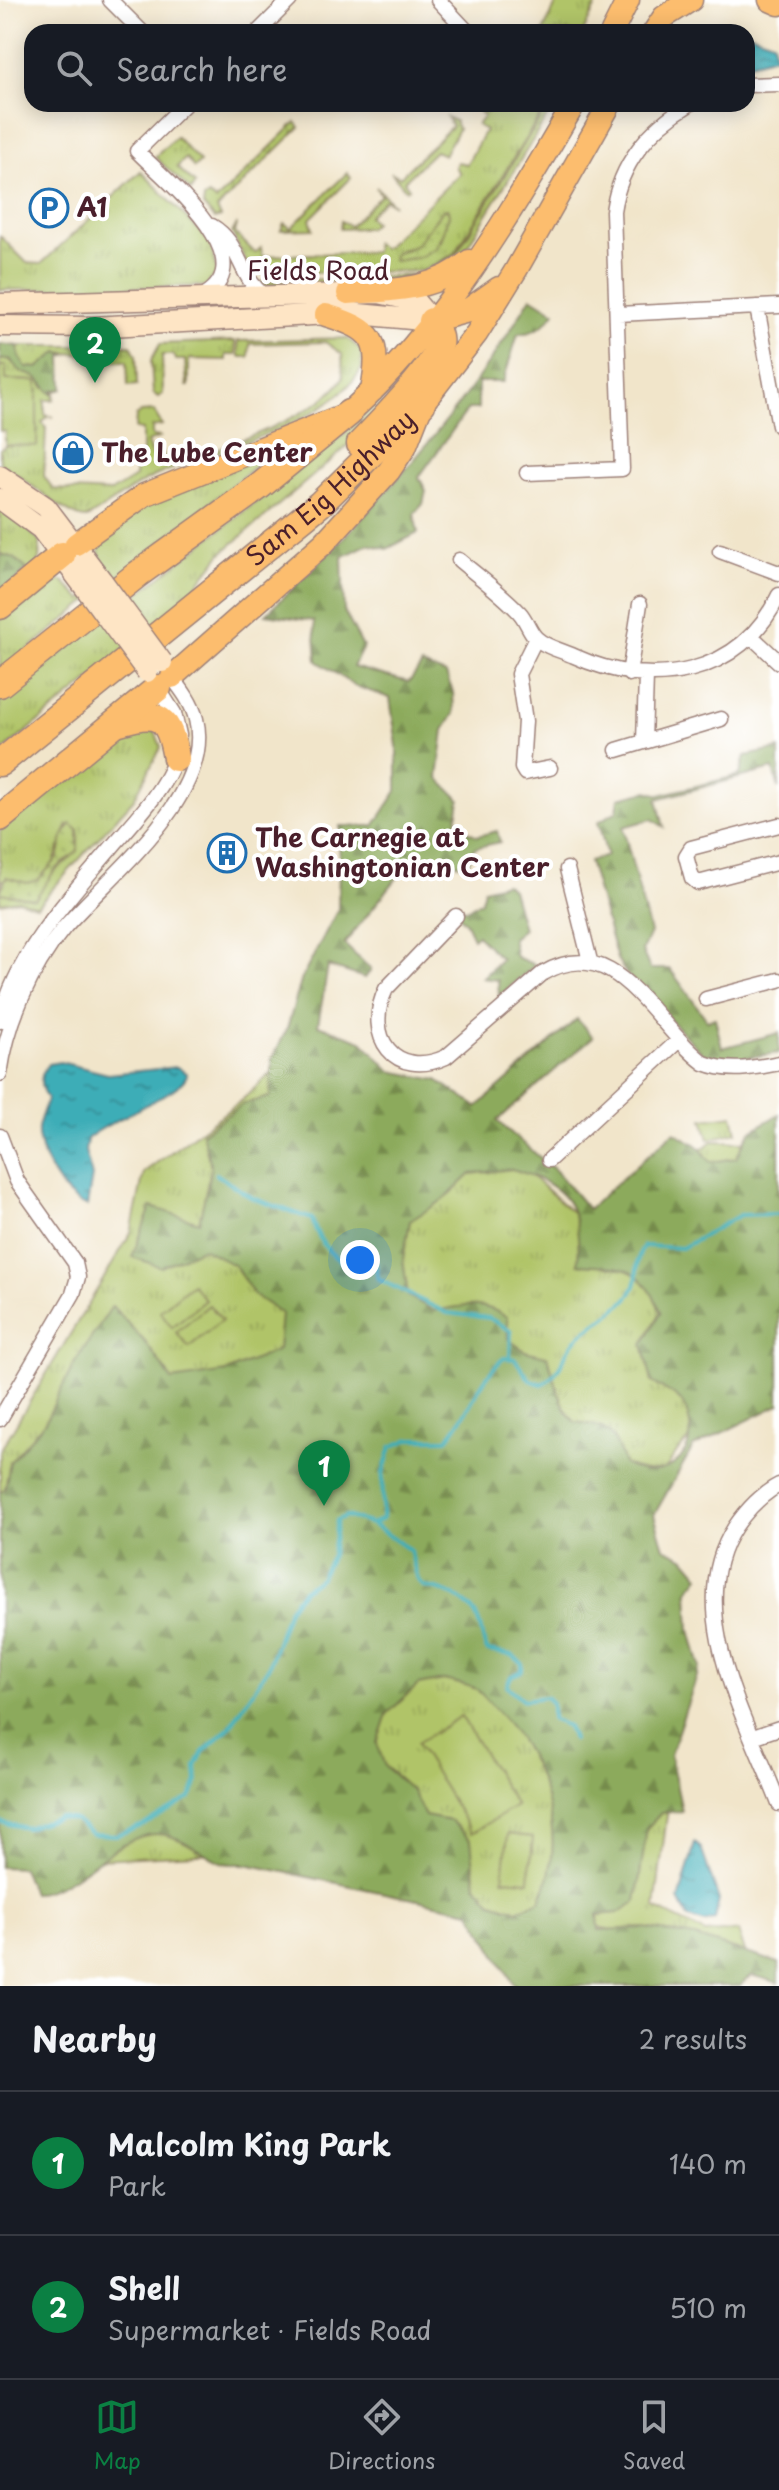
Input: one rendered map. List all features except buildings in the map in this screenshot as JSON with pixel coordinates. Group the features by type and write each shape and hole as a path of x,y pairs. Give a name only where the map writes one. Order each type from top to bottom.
{"highway":[{"path":"192,607 228,560 352,453 407,392 438,349 439,335 432,321"},
{"name":"Sam Eig Highway","path":"0,763 320,504 422,404"},
{"name":"Sam Eig Highway","path":"0,684 138,574 260,486 349,413"},
{"path":"0,606 69,550"},
{"path":"0,818 116,723 160,675"},
{"path":"116,723 140,715 159,718 168,724 176,758"},
{"path":"0,770 55,719"}],"main road":[{"path":"616,24 628,0"},
{"path":"648,24 659,0"},
{"path":"659,24 664,17 691,0"},
{"path":"770,0 779,4"},
{"name":"Sam Eig Highway","path":"349,413 432,321 493,238 569,112"},
{"name":"Sam Eig Highway","path":"422,404 477,333 605,112"},
{"path":"348,293 412,287 441,280 464,265 493,238"},
{"path":"432,321 451,318 474,307 516,270"},
{"name":"Fields Road","path":"0,304 348,293 401,296 423,307 432,321"},
{"path":"137,325 154,314 239,309 273,296"},
{"name":"Fields Road","path":"0,326 55,328 368,313 432,321"},
{"path":"326,315 356,325 372,339 378,356 371,392"},
{"path":"0,476 46,507 69,550 160,675 356,510 405,447 422,404"},
{"path":"69,550 144,495 349,413"},
{"path":"0,499 69,550"}],"street":[{"path":"110,0 134,24"},
{"path":"266,24 290,0"},
{"path":"438,0 460,24"},
{"path":"755,85 779,84"},
{"path":"177,112 137,151 208,224 230,239 247,277 273,296"},
{"path":"527,473 622,469 613,211 618,182 642,144 680,112"},
{"path":"198,299 216,288 223,271 222,253 208,224"},
{"path":"618,314 779,306"},
{"path":"757,307 778,420"},
{"path":"720,551 779,573"},
{"path":"459,560 522,614 536,638 590,663 646,676 699,667 751,636 779,595"},
{"path":"629,674 640,604"},
{"path":"751,636 779,662"},
{"path":"536,638 518,674 525,721 522,768 525,773 550,768"},
{"path":"0,1021 18,973 43,930 144,811 176,758 178,724 160,675"},
{"path":"0,1074 16,1013 50,947 160,824 187,778 199,739 194,711 160,675"},
{"path":"644,742 646,676"},
{"path":"617,750 721,719"},
{"path":"144,811 160,824"},
{"path":"779,825 691,848 686,856 692,878 698,883 779,862"},
{"path":"567,869 590,961"},
{"path":"456,916 386,989 380,1002 377,1028 390,1052 401,1059 433,1063 446,1057 542,974 556,966 590,961 617,974 629,984 704,1063 718,1069 739,1070 779,1063"},
{"path":"706,999 779,980"},
{"path":"549,1160 679,1040"},
{"path":"0,1136 17,1181 75,1263 78,1277 73,1294 0,1419"},
{"path":"779,1485 745,1513 722,1548 712,1603 716,1632 779,1804"},
{"path":"753,1737 779,1728"}],"green space":[{"path":"558,0 599,0 587,24 547,24"},
{"path":"480,112 542,112 454,254 422,271 252,274 232,233 237,224 235,233 255,253 261,248 262,256 374,252 375,243 383,249 460,173 455,167 457,162 467,164 485,130 477,125 484,116","holes":["443,210 449,215 441,241 433,250 417,258 393,260 397,251 415,246"]},
{"path":"544,112 550,112 463,253 451,266 429,271 456,254"},
{"path":"447,117 455,121 458,129 444,155 435,151 404,181 409,188 406,190 391,172 400,177 452,126"},
{"path":"296,122 300,127 217,209 221,217 215,219 203,206 204,199 209,196 216,201"},
{"path":"176,137 200,162 194,168 186,158 177,167 195,184 191,191 155,157"},
{"path":"141,171 210,242 217,273 206,286 0,290 0,236 27,263 41,264"},
{"path":"347,173 351,178 310,219 313,229 281,230 284,223 291,228"},
{"path":"376,187 394,205 385,199 368,216 374,223 368,228 340,229 341,221 350,226 381,195"},
{"path":"448,209 449,215 437,247 420,257 394,261 393,255 415,246 443,210"},
{"path":"418,275 392,281 269,286 258,282"},
{"path":"531,297 555,312 539,328 518,334 503,382 478,382 478,409 468,409 419,477 426,491 423,504 414,514 418,533 387,549 368,544 342,557 344,611 363,647 353,667 409,682 422,665 446,674 453,692 454,714 444,730 438,778 460,800 456,824 477,836 497,831 500,842 474,848 468,865 439,861 409,863 344,944 371,970 365,978 328,966 318,1025 362,1041 391,1071 437,1080 477,1107 577,1019 593,1037 497,1121 556,1171 588,1209 674,1132 697,1145 711,1162 736,1158 750,1132 779,1114 779,1405 693,1447 654,1515 664,1548 684,1557 700,1576 688,1591 690,1630 700,1667 670,1755 682,1811 661,1813 647,1828 636,1902 618,1913 598,1915 599,1930 645,1928 695,1937 779,1963 779,1983 751,1975 740,1986 515,1986 470,1911 246,1864 224,1863 167,1835 147,1835 132,1840 46,1891 32,1893 22,1868 0,1867 0,1492 5,1489 10,1462 45,1422 74,1364 112,1306 145,1342 172,1380 226,1372 278,1350 281,1313 254,1295 235,1266 203,1248 161,1267 132,1257 151,1207 199,1222 211,1168 202,1133 243,1104 270,1097 272,1059 287,1029 302,978 338,909 340,826 374,826 397,791 397,746 390,698 355,686 317,661 314,621 266,614 340,541 410,465 474,384","holes":["512,1169 546,1183 567,1201 577,1227 578,1264 608,1266 630,1272 646,1285 654,1297 661,1312 643,1344 652,1382 681,1401 689,1420 687,1449 669,1467 656,1471 640,1470 624,1464 608,1432 575,1422 561,1399 547,1356 525,1351 508,1339 507,1317 480,1306 434,1311 408,1296 403,1259 410,1221 446,1198 471,1174","444,1680 467,1685 483,1695 512,1729 538,1774 551,1825 549,1877 540,1901 518,1910 492,1902 476,1885 471,1840 451,1821 425,1816 412,1791 385,1767 377,1743 387,1714 418,1685"]},
{"path":"347,338 361,350 362,368 347,388 324,405 268,434 155,476 87,518 68,512 0,464 0,449 6,445 37,445 37,381 6,380 6,366 0,366 0,360 9,359 20,371 38,378 44,388 63,389 55,391 54,400 45,400 45,415 54,417 49,416 42,423 46,427 44,476 53,489 111,492 135,477 136,457 142,457 142,430 135,429 136,416 141,412 154,411 162,425 152,427 152,436 161,437 147,442 152,456 163,453 168,466 290,419 313,406 343,378 342,354 325,342 250,344 249,357 239,357 238,341"},
{"path":"235,341 236,355 226,355 226,360 189,359 189,386 185,360 176,360 174,355 162,355 163,394 158,397 153,393 151,361 160,344"},
{"path":"0,344 18,346 19,356 26,367 38,368 58,352 66,355 62,356 63,389 53,390 53,395 38,378 20,371 10,359 0,360"},
{"path":"131,345 136,355 137,385 128,386 127,361 107,361 95,350 95,346"},
{"path":"18,346 91,346 92,350 86,355 58,352 38,368 26,367 18,356"},
{"path":"0,366 6,366 6,380 37,381 37,446 5,445 5,431 0,431"},
{"path":"403,378 349,445 222,553 179,608 0,753 0,701 345,433"},
{"path":"274,451 0,672 0,616 45,581 63,581 82,600 112,577 101,558 99,547 103,537 116,524 157,499"},
{"path":"0,508 16,517 40,542 39,560 29,574 14,558 0,554"},
{"path":"0,554 14,558 27,569 0,598"},
{"path":"131,725 155,731 161,747 134,799 37,906 18,900 0,903 0,893 37,897 47,878 75,852 78,830 68,825 55,860 44,877 27,883 2,880 0,890 0,831"},
{"path":"779,749 779,788 773,769 657,799 664,827 652,819 623,827 650,933 642,951 650,969 670,969 707,1020 715,1018 722,1048 779,1033 779,1053 726,1060 706,1055 698,1049 627,975 617,959 589,861 607,856 598,822 617,811 619,798 648,791 660,795 740,775 745,756"},
{"path":"71,824 78,830 78,851 55,870 35,899 0,893 6,877 27,883 38,880 58,858 64,834"},
{"path":"505,883 512,889 523,929 512,938 516,957 535,965 499,996 498,980 482,978 501,959 477,935 473,938 466,923 452,908 467,909 481,901 484,889"},
{"path":"288,1057 482,1132 591,1229 713,1141 779,1143 779,1397 714,1424 684,1444 660,1479 649,1505 669,1800 655,1908 705,1933 738,1931 747,1958 237,1852 0,1864 0,1451 131,1233 144,1172 242,1100"},
{"path":"733,1115 737,1132 709,1139 703,1119"},
{"path":"192,1284 205,1300 172,1327 160,1311"},
{"path":"209,1305 222,1320 189,1347 176,1332"},
{"path":"461,1716 516,1806 472,1833 417,1743"},
{"path":"508,1834 533,1837 529,1881 503,1879"}],"water":[{"path":"755,35 773,41 775,56 755,62"},
{"path":"60,1062 108,1074 177,1067 187,1074 173,1090 87,1139 85,1151 92,1176 87,1206 69,1195 53,1175 39,1139 39,1125 47,1098 41,1086 42,1077 48,1064"},
{"path":"695,1843 701,1848 719,1900 715,1919 705,1923 688,1918 679,1900"}],"waterway":[{"path":"216,1174 252,1198 312,1219 319,1237 330,1252 361,1274 368,1261 375,1260 378,1279 447,1313 489,1318 511,1331 510,1358"},
{"path":"0,1822 26,1828 59,1817 75,1820 92,1834 116,1835 144,1825 190,1798 197,1782 196,1766 203,1752 230,1727 269,1666 288,1609 303,1590 320,1578 332,1555 337,1520 346,1516 372,1524 382,1519 383,1473 391,1447 410,1439 447,1439 487,1376 504,1358 515,1359 530,1380 542,1384 548,1380 577,1338 619,1307 632,1292 644,1246 682,1248 740,1215 779,1214"},
{"path":"372,1524 410,1550 418,1580 424,1587 452,1595 470,1608 478,1618 488,1651 512,1655 522,1663 522,1671 511,1676 507,1686 523,1700 546,1697 552,1703 552,1720 568,1726 573,1740"}],"place":[{"name":"A1","path":"49,208"},
{"name":"Shell","path":"95,383"},
{"name":"The Lube Center","path":"73,453"},
{"name":"The Carnegie at Washingtonian Center","path":"227,853"},
{"name":"Malcolm King Park","path":"324,1506"}]}
